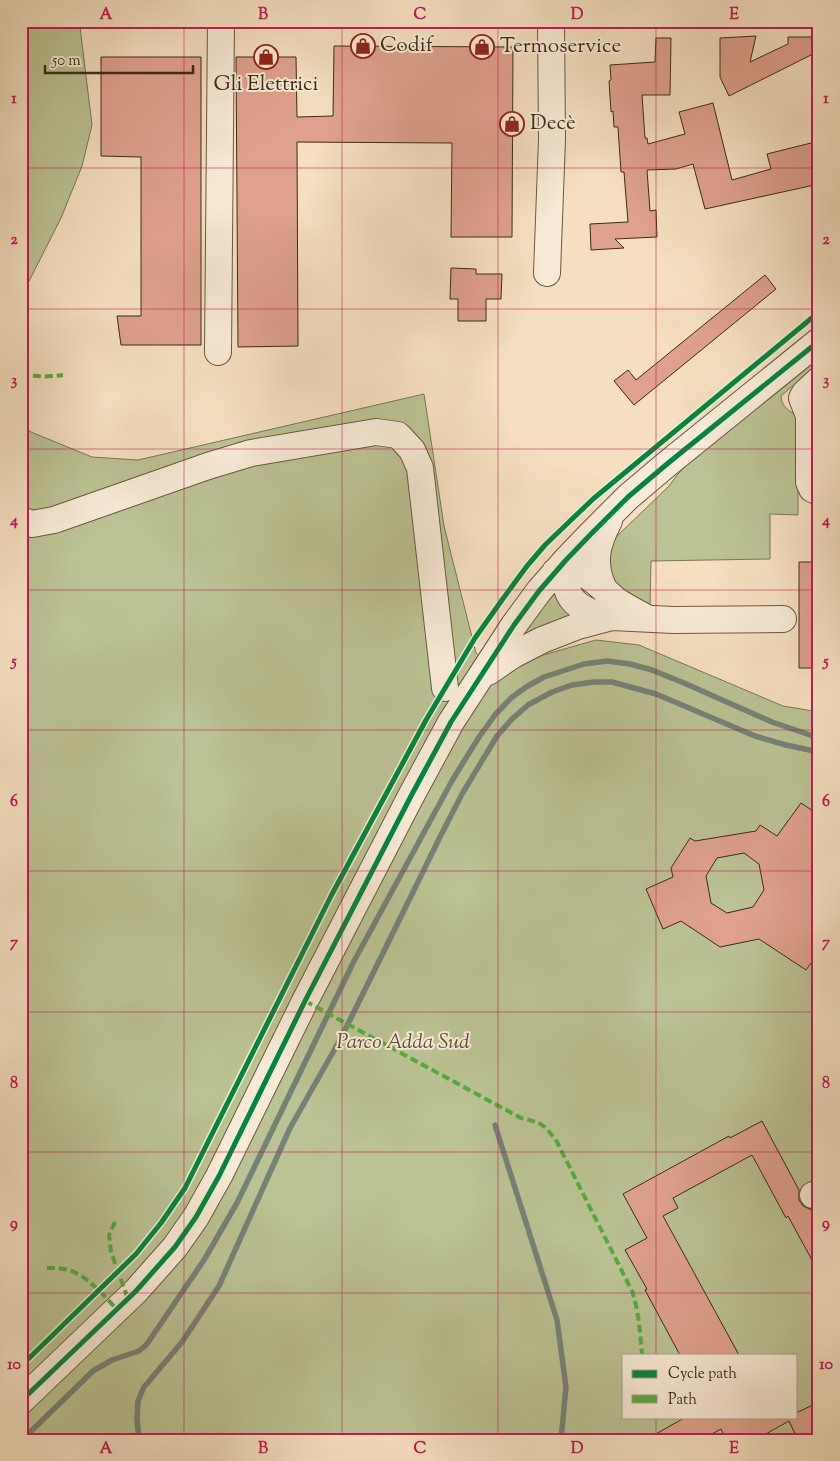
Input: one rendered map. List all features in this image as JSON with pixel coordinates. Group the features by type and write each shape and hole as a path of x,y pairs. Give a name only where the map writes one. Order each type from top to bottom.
{"street":[{"path":"218,352 221,21"},
{"path":"547,273 552,139 551,21"},
{"path":"21,1401 136,1291 175,1247 196,1217 219,1176 305,1001 391,834 451,722 514,625 562,567 613,512 667,464 819,340"},
{"path":"819,380 802,398 809,416 809,482 812,489 819,492"},
{"path":"21,520 32,524 54,520 208,466 251,453 376,432 398,435 412,450 420,468 445,688"},
{"path":"603,587 596,568 596,556 604,529 613,512"},
{"path":"562,567 592,579 620,603 646,618"},
{"path":"562,567 567,590 575,603 588,612 612,617 673,620 783,618"},
{"path":"478,680 528,646 578,626 612,617"}],"green space":[{"path":"21,21 99,21 98,27 80,27 92,125 82,166 61,218 21,297"},
{"path":"819,355 819,363 781,396 782,403 786,408 798,415 798,515 770,514 770,559 651,561 650,605 638,602 606,577 611,543 616,537 669,486 687,464"},
{"name":"Parco Adda Sud","path":"424,394 444,526 476,653 502,674 536,657 596,640 639,645 783,706 819,712 819,1440 21,1440 21,424 31,432 92,457 138,460"},
{"path":"555,590 575,613 525,639 520,633"}],"building":[{"path":"756,36 750,62 788,44 788,37 819,37 819,51 729,96 720,77 720,38"},
{"path":"656,38 671,38 670,95 642,95 645,138 647,138 648,144 685,134 679,112 713,103 732,180 771,169 767,154 819,141 819,184 705,209 693,164 676,169 647,170 650,211 656,210 657,237 615,239 624,248 591,250 590,224 628,222 624,172 621,172 618,127 614,127 613,111 611,112 610,65 655,62"},
{"path":"334,46 513,47 512,237 451,237 452,143 297,142 298,346 238,347 236,57 296,57 297,117 333,116"},
{"path":"101,57 201,57 201,345 121,345 117,316 141,316 141,157 101,156"},
{"path":"451,268 476,269 476,274 502,274 501,299 486,299 486,321 458,321 458,299 450,299"},
{"path":"765,275 776,289 634,405 614,381 628,370 636,380"},
{"path":"799,562 819,562 819,668 799,668"},
{"path":"801,803 819,815 819,952 806,970 759,939 720,947 681,921 663,929 646,889 673,877 671,868 690,838 695,841 756,831 760,825 777,836","holes":["744,853 759,864 764,890 753,907 727,913 711,903 706,876 717,858"]},
{"path":"762,1121 799,1190 799,1200 803,1206 812,1210 819,1222 819,1273 788,1216 786,1218 752,1155 673,1198 678,1208 663,1216 738,1354 679,1354 625,1250 647,1238 623,1194 729,1136 730,1138"},
{"path":"819,1402 819,1430 799,1440 789,1421 755,1440 726,1440 721,1429 701,1440 645,1440 684,1418 798,1418 798,1412"}],"waterway":[{"path":"22,1440 93,1371 112,1360 139,1351 147,1344 204,1260 237,1203 353,963 453,779 479,737 495,715 511,698 544,677 584,664 607,661 630,664 652,670 772,722 819,738"},
{"path":"139,1440 138,1401 144,1387 182,1342 219,1286 290,1128 341,1038 462,794 497,736 512,719 528,705 552,692 572,685 612,682 656,694 755,736 819,752"},
{"path":"495,1125 557,1320 566,1387 561,1440"}],"marked path":[{"path":"21,374 32,376 63,375"},
{"path":"305,1001 521,1118 534,1121 546,1128 557,1142 632,1291 638,1315 642,1354"},
{"path":"115,1222 109,1235 111,1252 128,1299"},
{"path":"47,1268 64,1269 86,1279 117,1310"}],"cycle path":[{"path":"21,1366 136,1254 161,1223 185,1188 331,896 426,720 475,638 527,566 545,545 593,499 819,312"},
{"path":"21,1401 136,1291 175,1247 196,1217 219,1176 305,1001 451,722 514,625 539,591 566,560 628,497 819,341"}],"place":[{"name":"Codif","path":"363,46"},
{"name":"Termoservice","path":"482,47"},
{"name":"Gli Elettrici","path":"266,57"},
{"name":"Decè","path":"512,124"}]}
